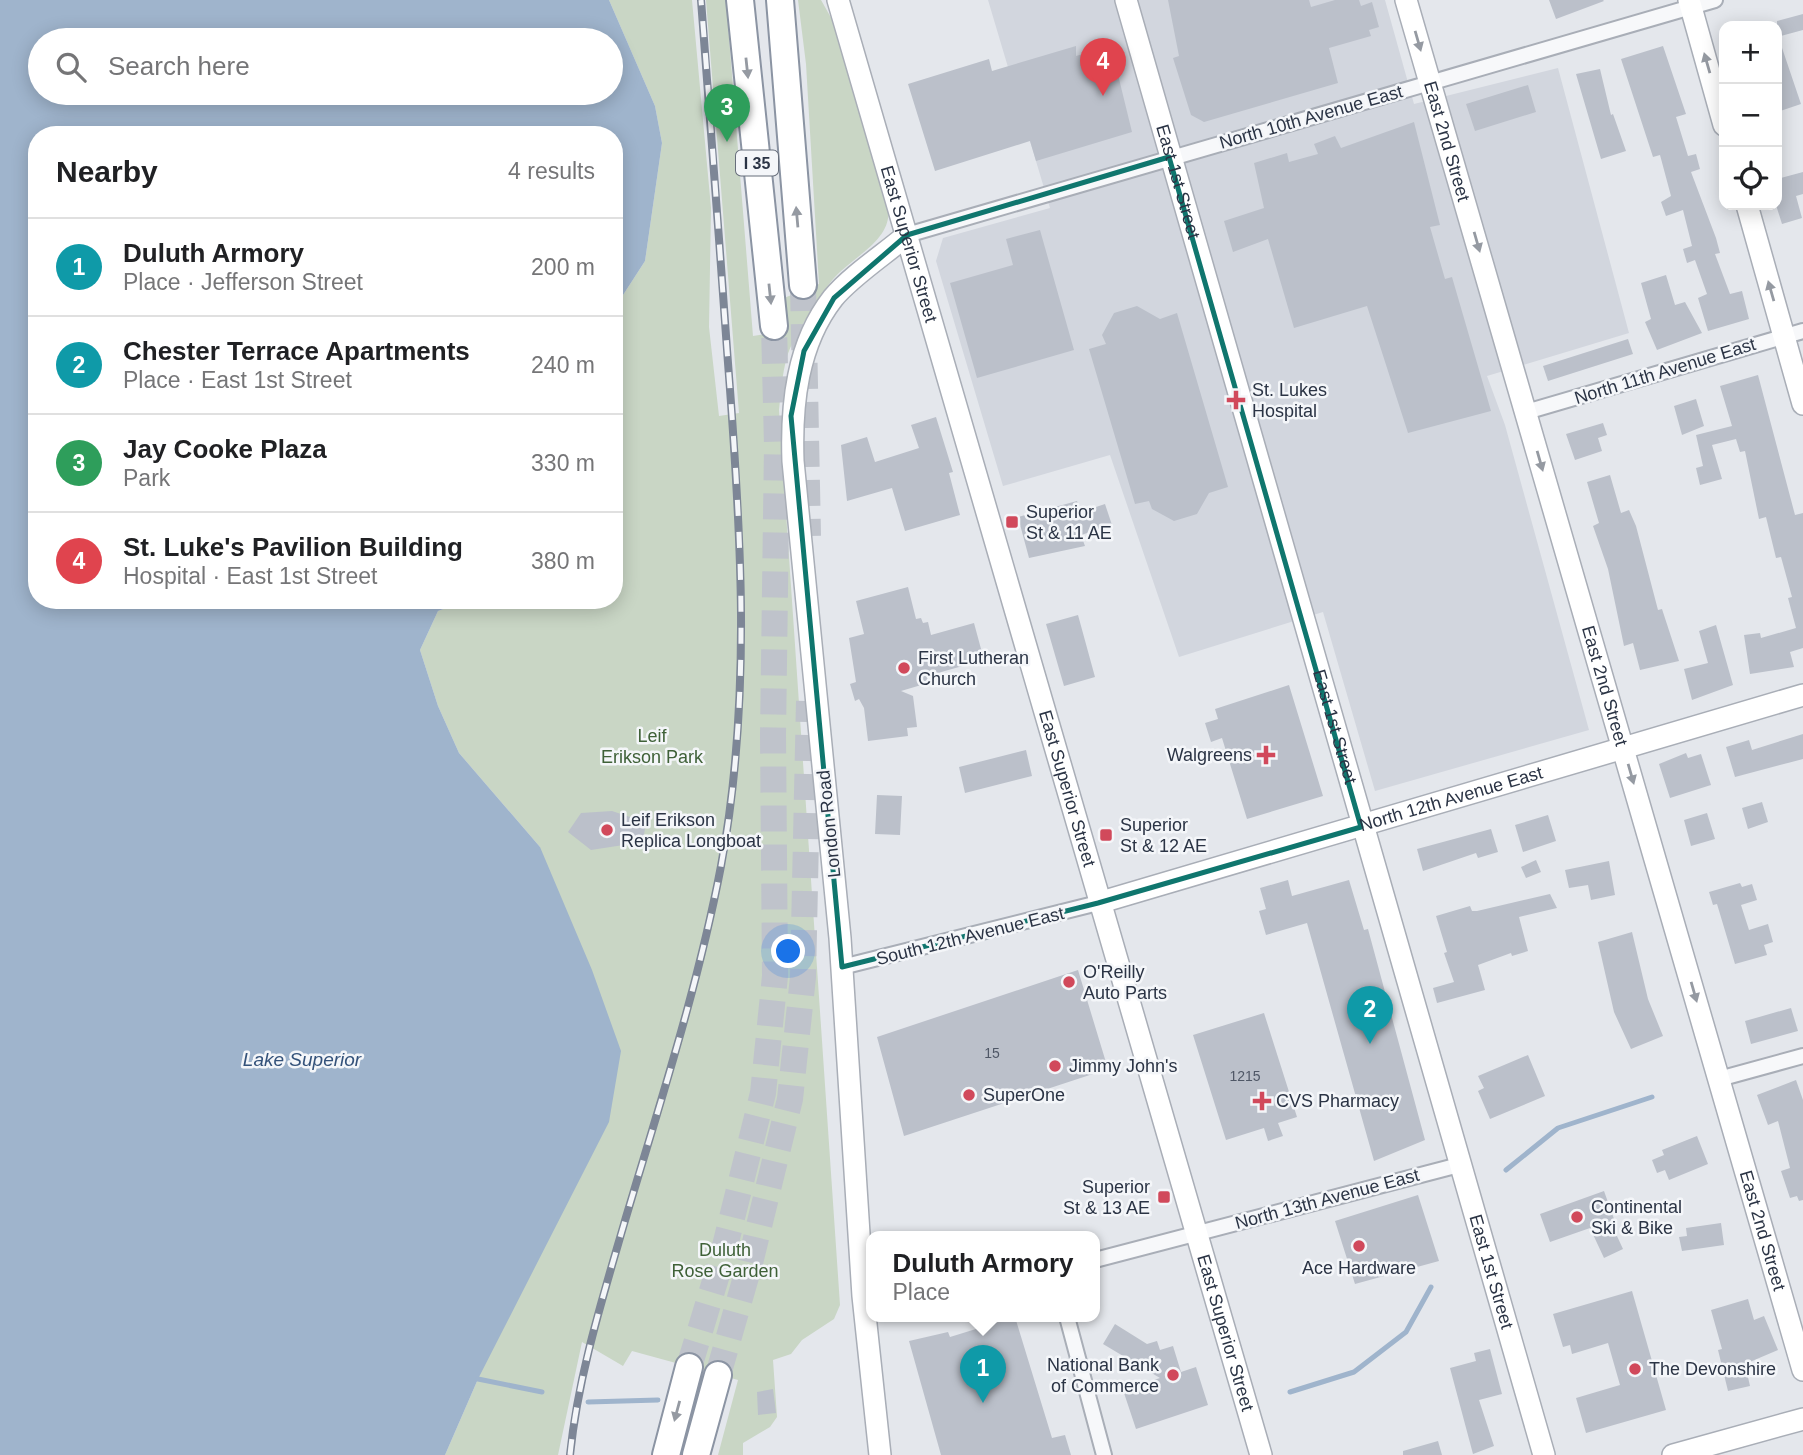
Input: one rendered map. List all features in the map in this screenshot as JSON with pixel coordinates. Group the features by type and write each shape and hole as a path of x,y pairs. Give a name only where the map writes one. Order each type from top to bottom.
{"highway":[{"name":"I 35","path":"740,0 774,326"},
{"name":"I 35","path":"780,0 803,285"},
{"path":"666,1455 689,1367"},
{"path":"696,1455 718,1375"}],"street":[{"name":"East Superior Street","path":"838,0 1098,904 1261,1455"},
{"name":"East 1st Street","path":"1126,0 1544,1455"},
{"name":"East 2nd Street","path":"1406,0 1803,1370"},
{"name":"North 10th Avenue East","path":"907,235 1430,83 1690,3 1715,0"},
{"path":"1690,3 1719,107"},
{"path":"1748,210 1793,333 1803,404"},
{"name":"London Road","path":"866,1279 842,967 794,475 792,416 804,351 834,298 907,235"},
{"name":"North 11th Avenue East","path":"1526,412 1793,333"},
{"name":"North 12th Avenue East","path":"1098,904 1362,827 1623,746 1803,695"},
{"name":"South 12th Avenue East","path":"842,967 1098,904"},
{"path":"1718,1079 1803,1056"},
{"name":"North 13th Avenue East","path":"1100,1260 1459,1165"},
{"name":"London Road","path":"869,1322 880,1455"},
{"path":"1068,1322 1104,1455"},
{"path":"1673,1455 1803,1419"}],"highlighted area":[{"path":"1169,157 1361,827 1098,903 842,967 791,416 804,351 834,298 907,235"}],"shaded area":[{"name":"St. Lukes Hospital","path":"988,0 1385,0 1414,104 1558,68 1629,333 1487,376 1505,425 1589,730 1375,791 1323,612 1179,657 1110,455 1003,486 936,261 943,238 1050,208"}],"green space":[{"name":"Leif Erikson Park","path":"609,0 692,0 711,208 709,327 719,416 739,413 706,0 726,0 753,336 784,331 784,298 819,284 806,64 798,0 821,0 838,30 888,206 888,219 884,230 830,283 799,330 785,363 779,410 840,1305 834,1319 802,1340 791,1354 773,1360 777,1417 770,1427 743,1443 743,1455 718,1455 738,1380 632,1351 623,1366 582,1342 558,1455 445,1455 478,1379 540,847 459,753 438,706 420,650 438,611 443,609 623,609 623,295 645,261 662,143 655,106"}],"water":[{"name":"Lake Superior","path":"0,0 609,0 621,28 28,28 28,105 623,105 623,32 655,106 662,143 645,261 623,295 623,126 28,126 28,609 443,609 438,611 420,650 438,706 459,753 540,847 592,970 621,1051 609,1122 478,1379 445,1455 0,1455"}],"building":[{"path":"1168,0 1309,0 1311,7 1335,0 1359,0 1361,6 1372,2 1379,27 1369,30 1371,36 1329,48 1338,83 1204,122 1191,115 1173,58 1179,56"},
{"path":"1549,0 1603,0 1604,1 1556,19"},
{"path":"1803,14 1803,30 1782,36 1782,21 1777,21"},
{"path":"1076,46 1076,56 1111,46 1132,132 1036,161 1030,141 935,171 908,84 989,59 992,71"},
{"path":"1663,46 1686,114 1676,117 1688,156 1696,154 1700,169 1691,172 1716,238 1720,253 1715,254 1730,294 1742,291 1749,319 1708,331 1698,298 1707,294 1695,260 1687,263 1683,249 1692,246 1683,210 1666,216 1661,202 1671,196 1660,155 1653,157 1621,59"},
{"path":"1782,48 1801,104 1782,110"},
{"path":"1600,69 1611,115 1613,114 1626,151 1601,159 1576,74"},
{"path":"1528,85 1536,112 1475,131 1466,104"},
{"path":"1414,122 1440,225 1430,227 1445,279 1452,277 1491,411 1408,433 1367,306 1294,328 1268,239 1233,252 1224,221 1264,208 1254,163 1287,153 1289,162 1318,154 1314,144 1335,136 1341,148"},
{"path":"1803,172 1803,194 1796,196 1802,218 1782,224 1778,210 1782,210 1782,178"},
{"path":"1040,230 1074,350 977,378 950,283 1013,265 1006,239"},
{"path":"1666,275 1675,305 1685,302 1702,333 1657,350 1645,322 1651,319 1641,283"},
{"path":"1137,306 1160,319 1177,313 1228,487 1209,493 1197,514 1174,521 1152,509 1149,501 1135,504 1089,349 1106,344 1102,335 1114,313"},
{"path":"1628,339 1633,354 1548,381 1543,366"},
{"path":"1758,375 1795,515 1803,513 1803,648 1790,652 1794,667 1750,674 1744,635 1760,633 1761,638 1796,628 1788,598 1792,597 1781,557 1776,558 1766,517 1759,519 1745,451 1740,452 1736,439 1712,445 1722,479 1700,485 1696,468 1703,466 1696,435 1732,426 1720,386"},
{"path":"1696,399 1704,426 1682,435 1674,406"},
{"path":"936,417 953,472 949,473 960,515 905,531 892,488 847,501 841,445 867,437 875,462 919,448 911,425"},
{"path":"1603,423 1607,435 1598,438 1602,451 1575,460 1566,434"},
{"path":"1610,475 1621,513 1629,510 1636,526 1658,610 1662,609 1679,661 1640,670 1633,643 1624,646 1608,569 1593,526 1599,523 1587,482"},
{"path":"1077,501 1081,512 1105,504 1112,525 1081,535 1085,546 1029,558 1018,517"},
{"name":"First Lutheran Church","path":"908,587 916,619 921,618 923,623 928,622 931,635 974,623 984,660 927,676 928,683 901,691 913,696 917,727 907,728 908,736 868,741 864,708 859,699 855,701 850,684 856,682 849,638 864,634 856,601"},
{"path":"1078,615 1095,677 1064,686 1046,624"},
{"path":"1716,625 1733,685 1692,700 1684,669 1708,663 1699,631"},
{"path":"1289,685 1323,796 1247,819 1222,738 1211,742 1205,723 1218,719 1215,709"},
{"path":"1803,734 1803,759 1735,777 1726,747 1749,740 1752,750"},
{"path":"1026,750 1032,776 965,793 959,767"},
{"path":"1686,753 1688,758 1701,754 1711,785 1670,798 1659,764"},
{"path":"877,795 902,796 900,835 875,834"},
{"path":"1762,802 1768,822 1748,829 1742,808"},
{"name":"Leif Erikson Replica Longboat","path":"612,811 633,818 645,828 643,842 591,850 568,832 581,813"},
{"path":"1707,813 1715,839 1691,846 1684,820"},
{"path":"1548,815 1556,841 1523,852 1515,825"},
{"path":"1491,829 1498,852 1478,858 1476,853 1423,871 1417,849"},
{"path":"1536,860 1541,872 1526,878 1521,867"},
{"path":"1609,861 1615,895 1591,900 1588,885 1569,888 1565,870"},
{"path":"1288,880 1292,896 1349,880 1364,930 1368,929 1425,1140 1374,1161 1307,923 1266,935 1259,911 1266,909 1260,888"},
{"path":"1740,883 1742,887 1752,884 1757,900 1741,905 1749,930 1768,924 1773,942 1764,945 1767,955 1735,964 1717,904 1713,905 1709,892"},
{"path":"1550,894 1557,908 1519,917 1528,951 1512,956 1511,953 1478,965 1485,990 1437,1003 1433,988 1454,982 1436,916 1470,906 1472,911 1477,911"},
{"path":"1632,932 1648,999 1663,1036 1631,1049 1614,1012 1598,942"},
{"path":"1078,970 1108,1069 904,1136 877,1037"},
{"path":"1791,1008 1798,1031 1751,1044 1745,1021"},
{"path":"1264,1013 1297,1117 1278,1123 1283,1136 1268,1141 1264,1128 1226,1140 1193,1035"},
{"path":"1528,1055 1545,1096 1490,1119 1478,1091 1484,1088 1478,1076"},
{"path":"1796,1080 1803,1100 1803,1200 1799,1201 1797,1196 1790,1198 1781,1171 1790,1168 1778,1121 1768,1125 1757,1095"},
{"path":"1697,1136 1708,1164 1669,1180 1665,1170 1657,1173 1652,1160 1664,1155 1662,1150"},
{"name":"Continental Ski & Bike","path":"1604,1191 1614,1219 1610,1221 1623,1249 1604,1258 1590,1228 1550,1242 1540,1214"},
{"path":"1418,1195 1439,1261 1355,1284 1335,1221"},
{"path":"1721,1223 1724,1245 1682,1251 1679,1237 1687,1236 1686,1228"},
{"name":"The Devonshire","path":"1632,1291 1666,1410 1586,1433 1576,1398 1620,1385 1608,1343 1572,1354 1570,1345 1563,1347 1553,1314"},
{"path":"1748,1299 1754,1320 1764,1316 1778,1350 1745,1364 1750,1386 1728,1391 1718,1350 1722,1349 1711,1310"},
{"path":"999,1322 1017,1322 1052,1438 1065,1435 1071,1455 941,1455 909,1341 948,1332 950,1337"},
{"name":"National Bank of Commerce","path":"1115,1324 1147,1344 1157,1341 1160,1350 1173,1346 1181,1372 1196,1367 1208,1405 1136,1429 1123,1390 1160,1378 1103,1344"},
{"path":"1490,1349 1502,1394 1479,1400 1494,1446 1473,1454 1450,1368 1476,1361 1474,1353"},
{"path":"773,1389 776,1413 758,1415 757,1392"},
{"path":"1438,1441 1442,1455 1403,1455 1403,1451"}],"waterway":[{"path":"1506,1170 1558,1128 1652,1097"},
{"path":"1290,1392 1354,1372 1406,1332 1431,1287"},
{"path":"478,1379 542,1392"},
{"path":"588,1402 658,1400"}],"tunnel":[{"path":"803,285 808,536"},
{"path":"689,1367 722,1258 763,1093 775,976 773,735 777,445 774,326"},
{"path":"718,1375 750,1263 790,1099 803,977 809,701"}],"railway":[{"path":"570,1455 592,1338 677,1046 712,911 731,803 737,740 741,614 737,489 701,0"}],"place":[{"name":"St. Luke's Pavilion Building","path":"1103,96"},
{"name":"Jay Cooke Plaza","path":"727,142"},
{"name":"St. Lukes Hospital","path":"1236,400"},
{"name":"Superior St & 11 AE","path":"1012,522"},
{"name":"First Lutheran Church","path":"904,668"},
{"name":"Walgreens","path":"1266,755"},
{"name":"Leif Erikson Replica Longboat","path":"607,830"},
{"name":"Superior St & 12 AE","path":"1106,835"},
{"name":"O'Reilly Auto Parts","path":"1069,982"},
{"name":"Chester Terrace Apartments","path":"1370,1044"},
{"name":"Jimmy John's","path":"1055,1066"},
{"name":"SuperOne","path":"969,1095"},
{"name":"CVS Pharmacy","path":"1262,1101"},
{"name":"Superior St & 13 AE","path":"1164,1197"},
{"name":"Continental Ski & Bike","path":"1577,1217"},
{"name":"Ace Hardware","path":"1359,1246"},
{"name":"The Devonshire","path":"1635,1369"},
{"name":"National Bank of Commerce","path":"1173,1375"},
{"name":"Duluth Armory","path":"983,1403"}],"park label":[{"name":"Duluth Rose Garden","path":"725,1260"}]}
